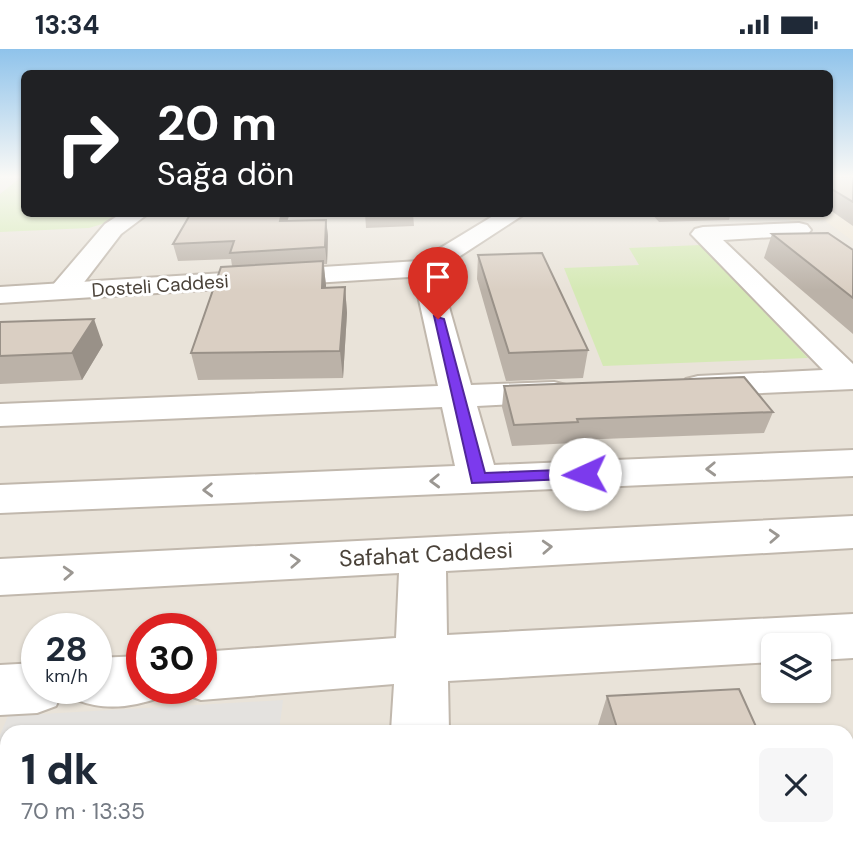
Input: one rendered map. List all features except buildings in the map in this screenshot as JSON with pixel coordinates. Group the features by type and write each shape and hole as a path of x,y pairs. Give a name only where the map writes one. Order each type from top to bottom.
{"street":[{"path":"62,292 113,229 132,217"},
{"name":"Dosteli Caddesi","path":"0,295 425,268 508,217"},
{"path":"769,217 810,234 703,234 851,379"},
{"path":"425,268 478,479"},
{"path":"668,387 851,379"},
{"path":"0,415 584,390"},
{"path":"0,499 853,463"},
{"name":"Safahat Caddesi","path":"0,577 853,532"},
{"path":"420,725 424,554"},
{"path":"217,674 423,659 853,635"},
{"path":"0,690 21,689"}],"shaded area":[{"path":"0,215 21,215 21,217 833,217 833,215 853,215 853,725 0,725"},
{"path":"853,215 853,241 824,220 792,222 784,217"},
{"path":"283,700 280,725 4,725 8,716"}],"green space":[{"path":"0,215 125,217 89,228 0,232"},
{"path":"701,245 808,358 603,366 564,268 639,265 629,248"}],"route":[{"path":"438,319 478,479 585,474"}]}
